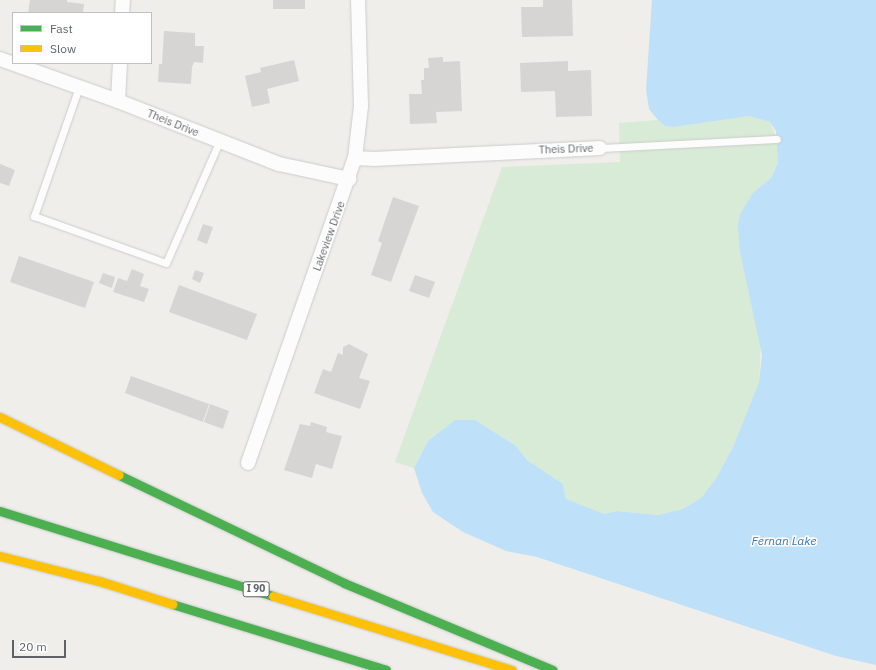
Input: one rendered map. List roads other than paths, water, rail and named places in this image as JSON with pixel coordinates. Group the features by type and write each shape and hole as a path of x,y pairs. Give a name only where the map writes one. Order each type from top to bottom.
{"highway":[{"path":"0,417 254,542 344,583 553,670"},
{"name":"I 90","path":"0,511 512,670"},
{"path":"0,556 122,587 386,670"}],"street":[{"path":"122,12 123,0"},
{"name":"Lakeview Drive","path":"248,463 349,179 355,158 361,106 358,0"},
{"name":"Theis Drive","path":"0,60 118,101 219,142 279,164 349,179"},
{"path":"118,101 120,64"},
{"name":"Theis Drive","path":"355,158 375,159 600,148"}],"lane":[{"path":"79,87 34,216 166,263 219,142"},
{"name":"Theis Drive","path":"600,148 778,139"}],"water":[{"name":"Fernan Lake","path":"652,0 876,0 876,665 836,656 537,557 506,551 463,532 433,512 422,493 414,468 428,441 455,420 475,420 515,445 527,460 563,484 566,499 604,514 617,511 658,515 683,509 701,498 715,480 733,447 759,382 762,355 740,252 738,225 740,214 753,193 771,178 778,163 776,131 770,122 749,116 674,127 665,126 658,120 649,109 646,90"}]}
